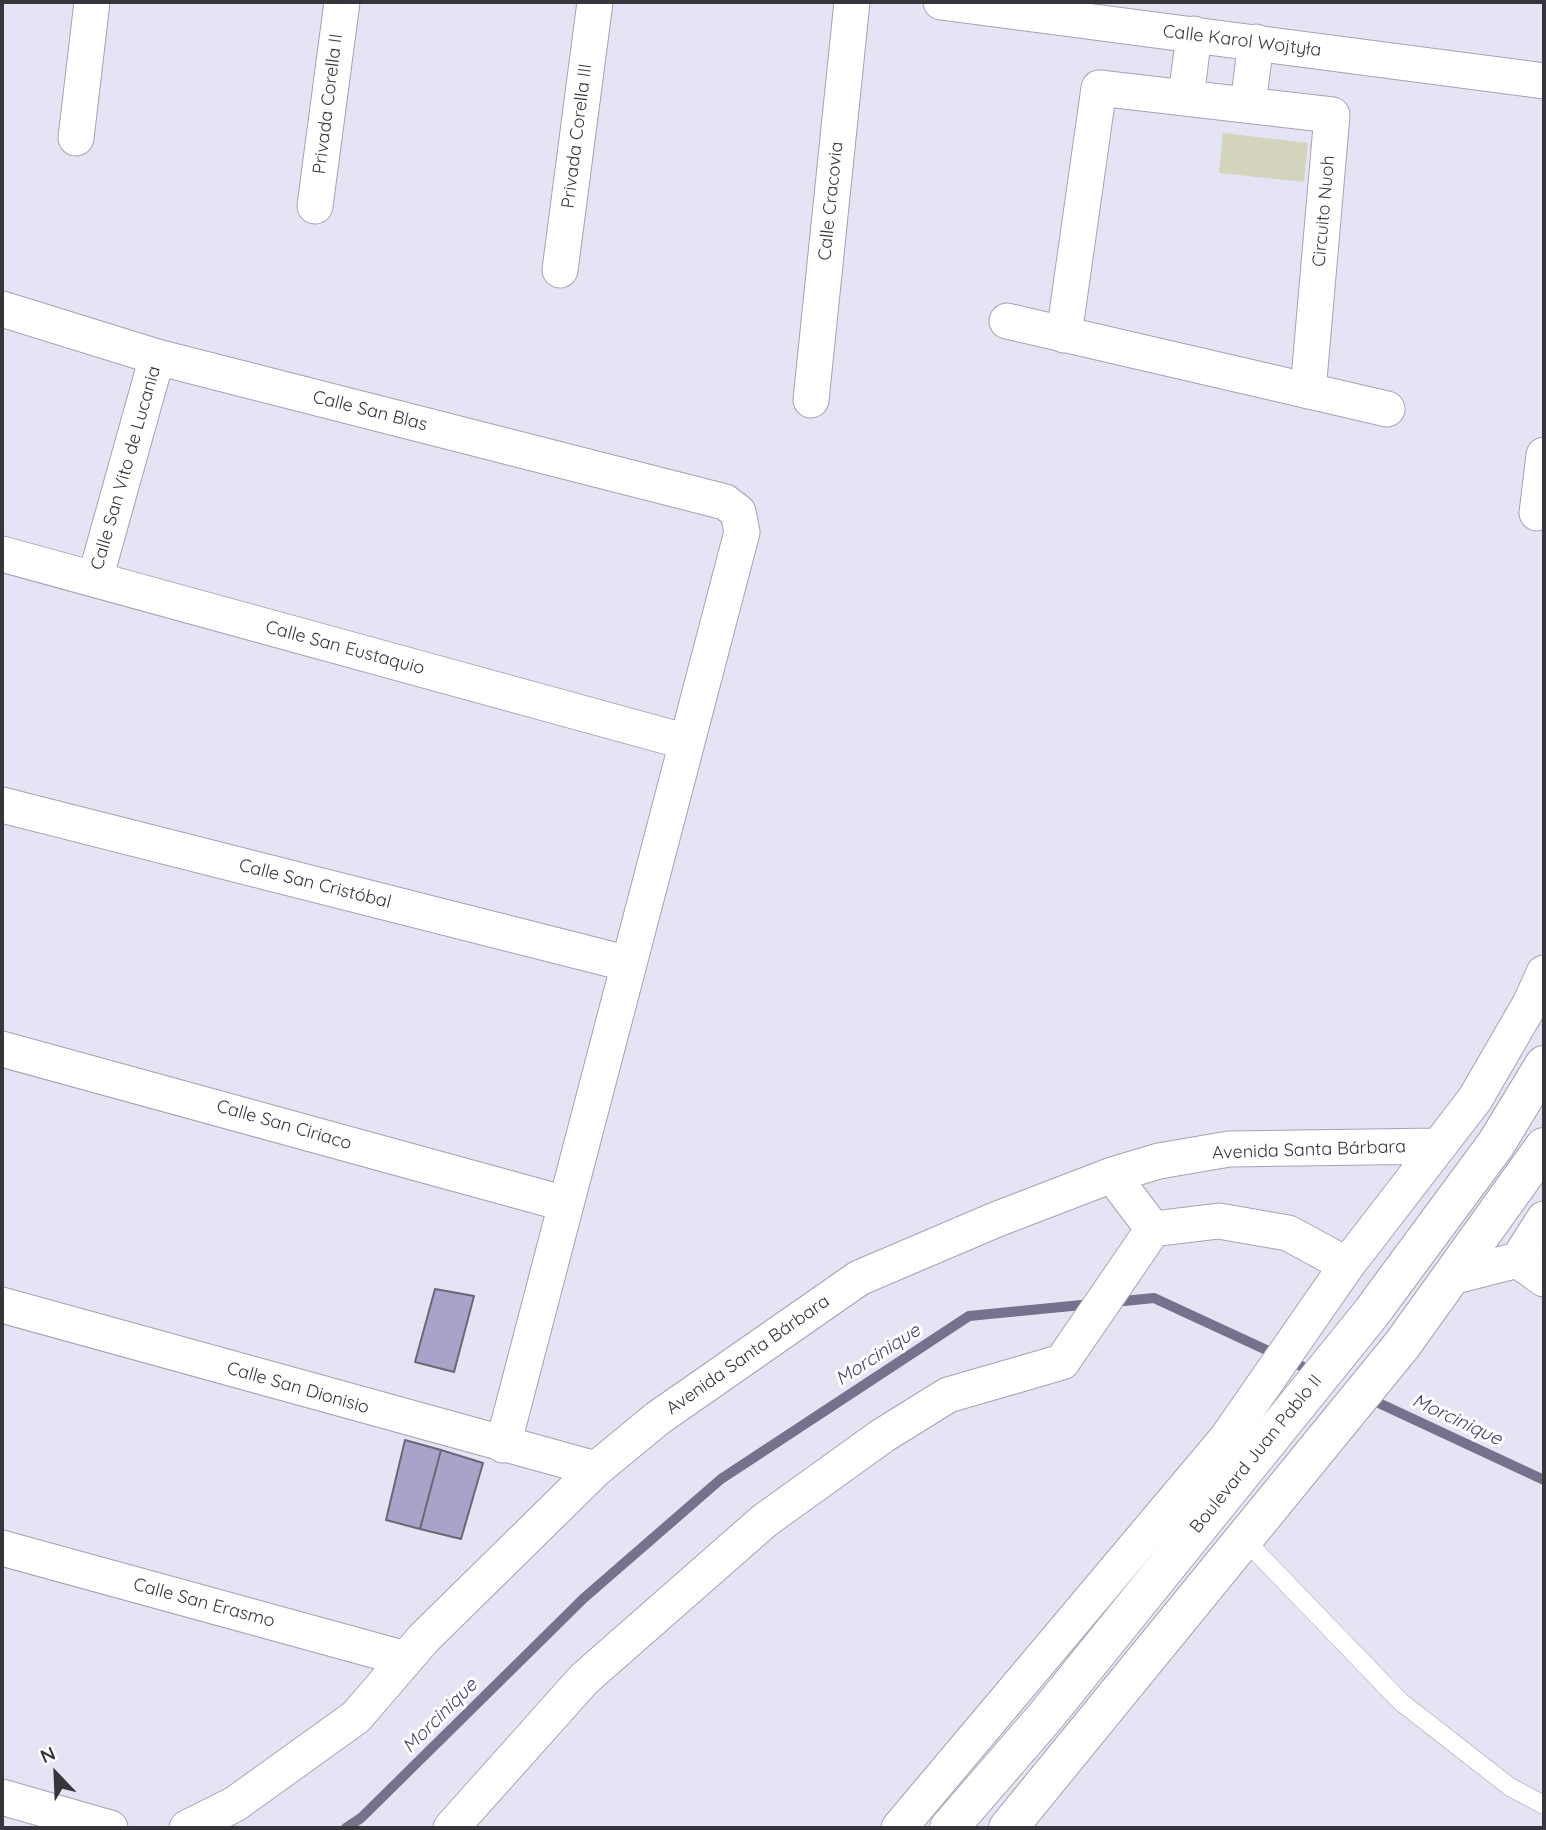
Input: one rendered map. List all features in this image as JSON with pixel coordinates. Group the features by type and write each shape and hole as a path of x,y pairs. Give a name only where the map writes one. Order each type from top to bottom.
{"main road":[{"name":"Boulevard Juan Pablo II","path":"949,1828 1045,1717 1372,1312 1496,1144 1544,1065"},
{"path":"1007,1828 1402,1345 1544,1147"}],"street":[{"path":"76,138 92,2"},
{"name":"Privada Corella II","path":"315,206 342,2"},
{"name":"Privada Corella III","path":"560,270 595,2"},
{"name":"Calle Cracovia","path":"811,400 852,2"},
{"name":"Calle Karol Wojtyła","path":"940,2 1544,81"},
{"path":"1186,98 1194,34"},
{"path":"1248,106 1256,42"},
{"name":"Circuito Nuoh","path":"1063,335 1099,88 1332,115 1308,391"},
{"name":"Calle San Blas","path":"2,309 157,357 725,502 738,512 742,532 687,742"},
{"path":"1007,321 1387,409"},
{"name":"Calle San Vito de Lucania","path":"95,579 157,357"},
{"path":"1537,513 1544,454"},
{"name":"Calle San Eustaquio","path":"2,554 687,742"},
{"path":"503,1445 687,742"},
{"name":"Calle San Cristóbal","path":"2,805 629,964"},
{"path":"899,1828 1227,1438 1347,1265 1475,1099 1540,993"},
{"name":"Calle San Ciriaco","path":"2,1049 566,1204"},
{"name":"Avenida Santa Bárbara","path":"187,1828 235,1804 356,1717 406,1659 596,1469 658,1418 859,1278 995,1220 1112,1175 1159,1161 1229,1149 1438,1146"},
{"path":"1112,1175 1153,1228"},
{"path":"1451,1277 1531,1270 1544,1219"},
{"path":"451,1828 584,1679 764,1521 882,1436 948,1395 1062,1362 1153,1228 1219,1221 1288,1233 1347,1265"},
{"name":"Calle San Dionisio","path":"2,1305 596,1469"},
{"name":"Calle San Erasmo","path":"2,1548 406,1659"},
{"path":"2,1797 110,1828"}],"lane":[{"path":"1243,1538 1401,1702 1510,1787 1544,1805"}],"green space":[{"path":"1223,133 1308,143 1304,182 1219,173"}],"building":[{"path":"435,1289 474,1296 454,1372 415,1362"},
{"path":"405,1440 441,1450 420,1529 386,1520"},
{"path":"441,1450 483,1463 461,1539 420,1529"}],"waterway":[{"name":"Morcinique","path":"1114,1302 1154,1298 1314,1372"},
{"name":"Morcinique","path":"346,1828 361,1818 584,1598 721,1479 969,1316 1092,1304"},
{"name":"Morcinique","path":"1368,1398 1544,1480"}]}
